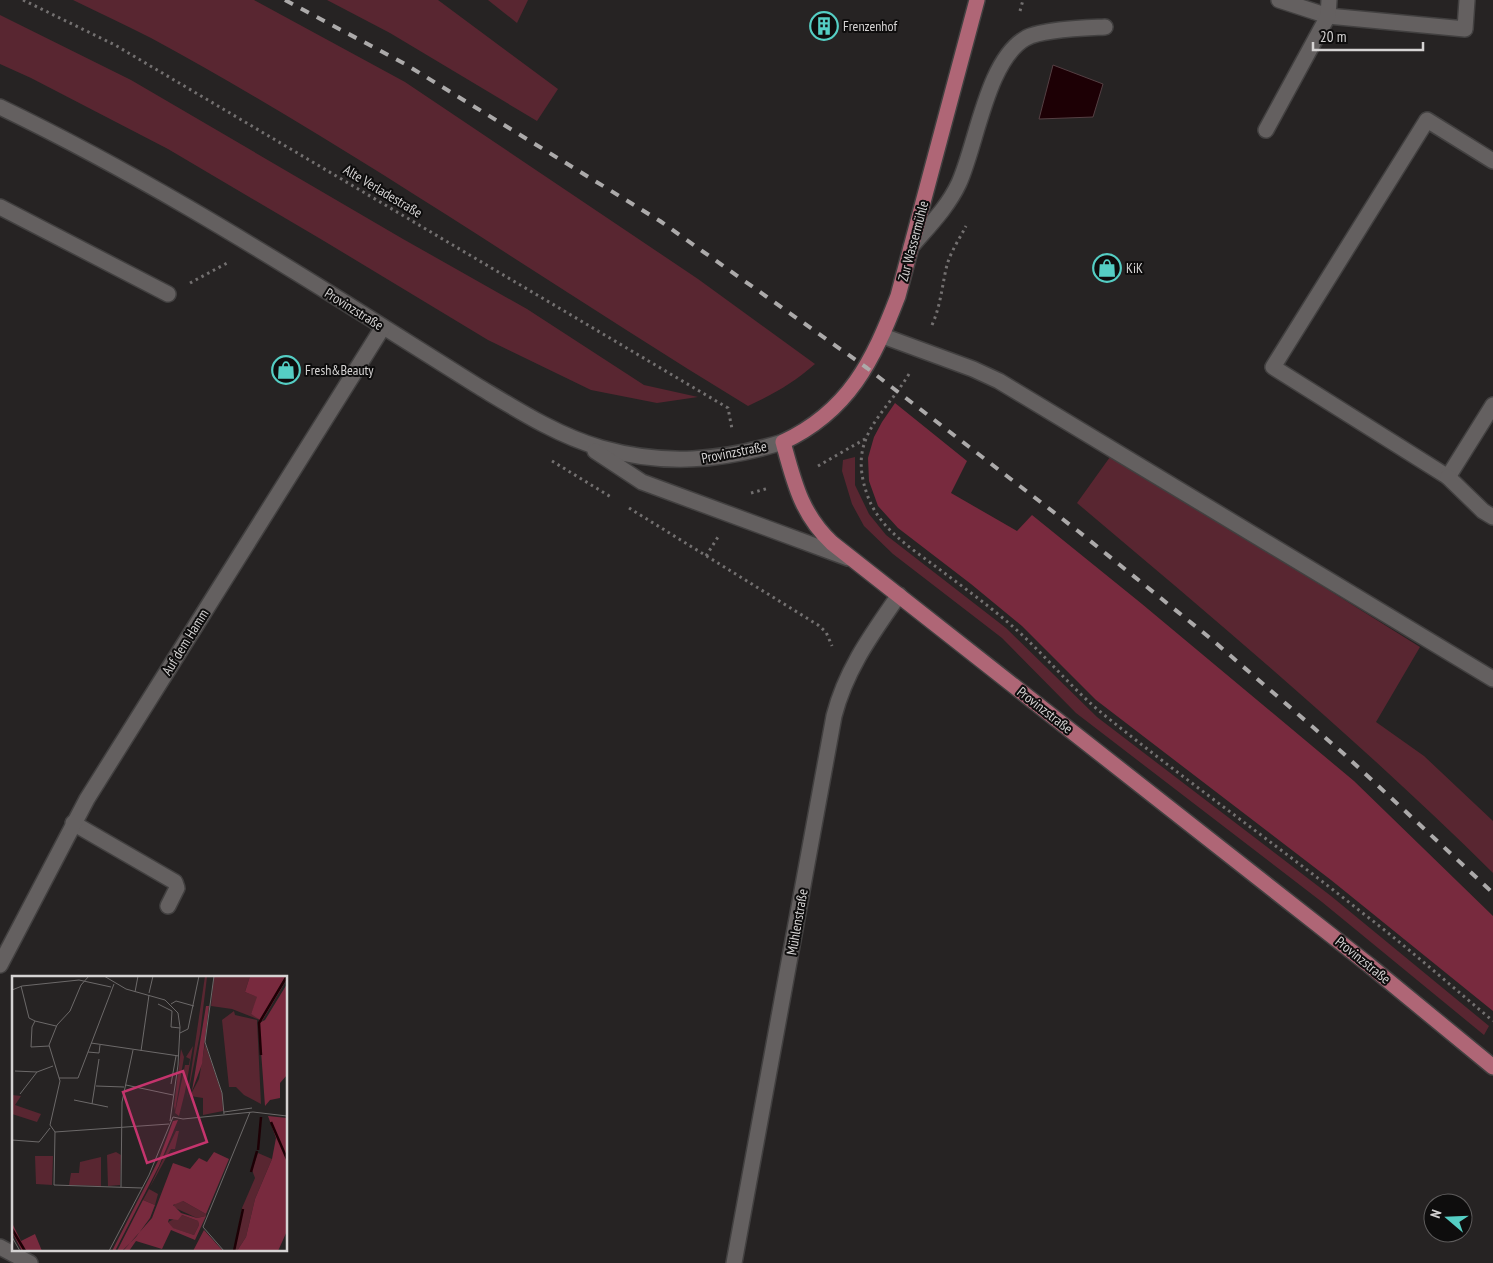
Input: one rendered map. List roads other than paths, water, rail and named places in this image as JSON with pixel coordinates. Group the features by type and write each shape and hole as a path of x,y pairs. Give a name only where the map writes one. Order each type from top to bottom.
{"main road":[{"name":"Zur Wassermühle","path":"783,442 819,422 844,397 867,368 883,336 898,296 977,0"},
{"name":"Provinzstraße","path":"783,442 798,496 821,533 1369,965 1493,1067"}],"street":[{"path":"1279,0 1328,16 1465,29 1467,0"},
{"path":"1266,130 1328,16 1329,0"},
{"path":"911,247 938,216 958,184 995,76 1012,47 1028,36 1062,30 1105,27"},
{"name":"Provinzstraße","path":"0,107 53,132 124,170 257,248 514,408 546,426 581,442 641,458 668,460 724,457 783,442"},
{"path":"1493,161 1427,120 1273,367 1448,477 1483,511 1493,517"},
{"path":"0,207 168,294"},
{"name":"Auf dem Hamm","path":"0,965 86,799 383,327"},
{"path":"883,336 999,381 1493,680"},
{"path":"1448,477 1493,405"},
{"path":"581,442 642,482 856,561"},
{"name":"Mühlenstraße","path":"734,1263 834,716 848,675 899,595"},
{"path":"73,823 175,882 176,888 168,906"},
{"path":"0,1247 30,1263"}],"railway":[{"path":"285,0 405,64 660,221 867,368 1078,531 1210,638 1344,754 1493,893"}],"place":[{"name":"Frenzenhof","path":"824,26"},
{"name":"KiK","path":"1107,268"},
{"name":"Fresh&Beauty","path":"286,370"}]}
